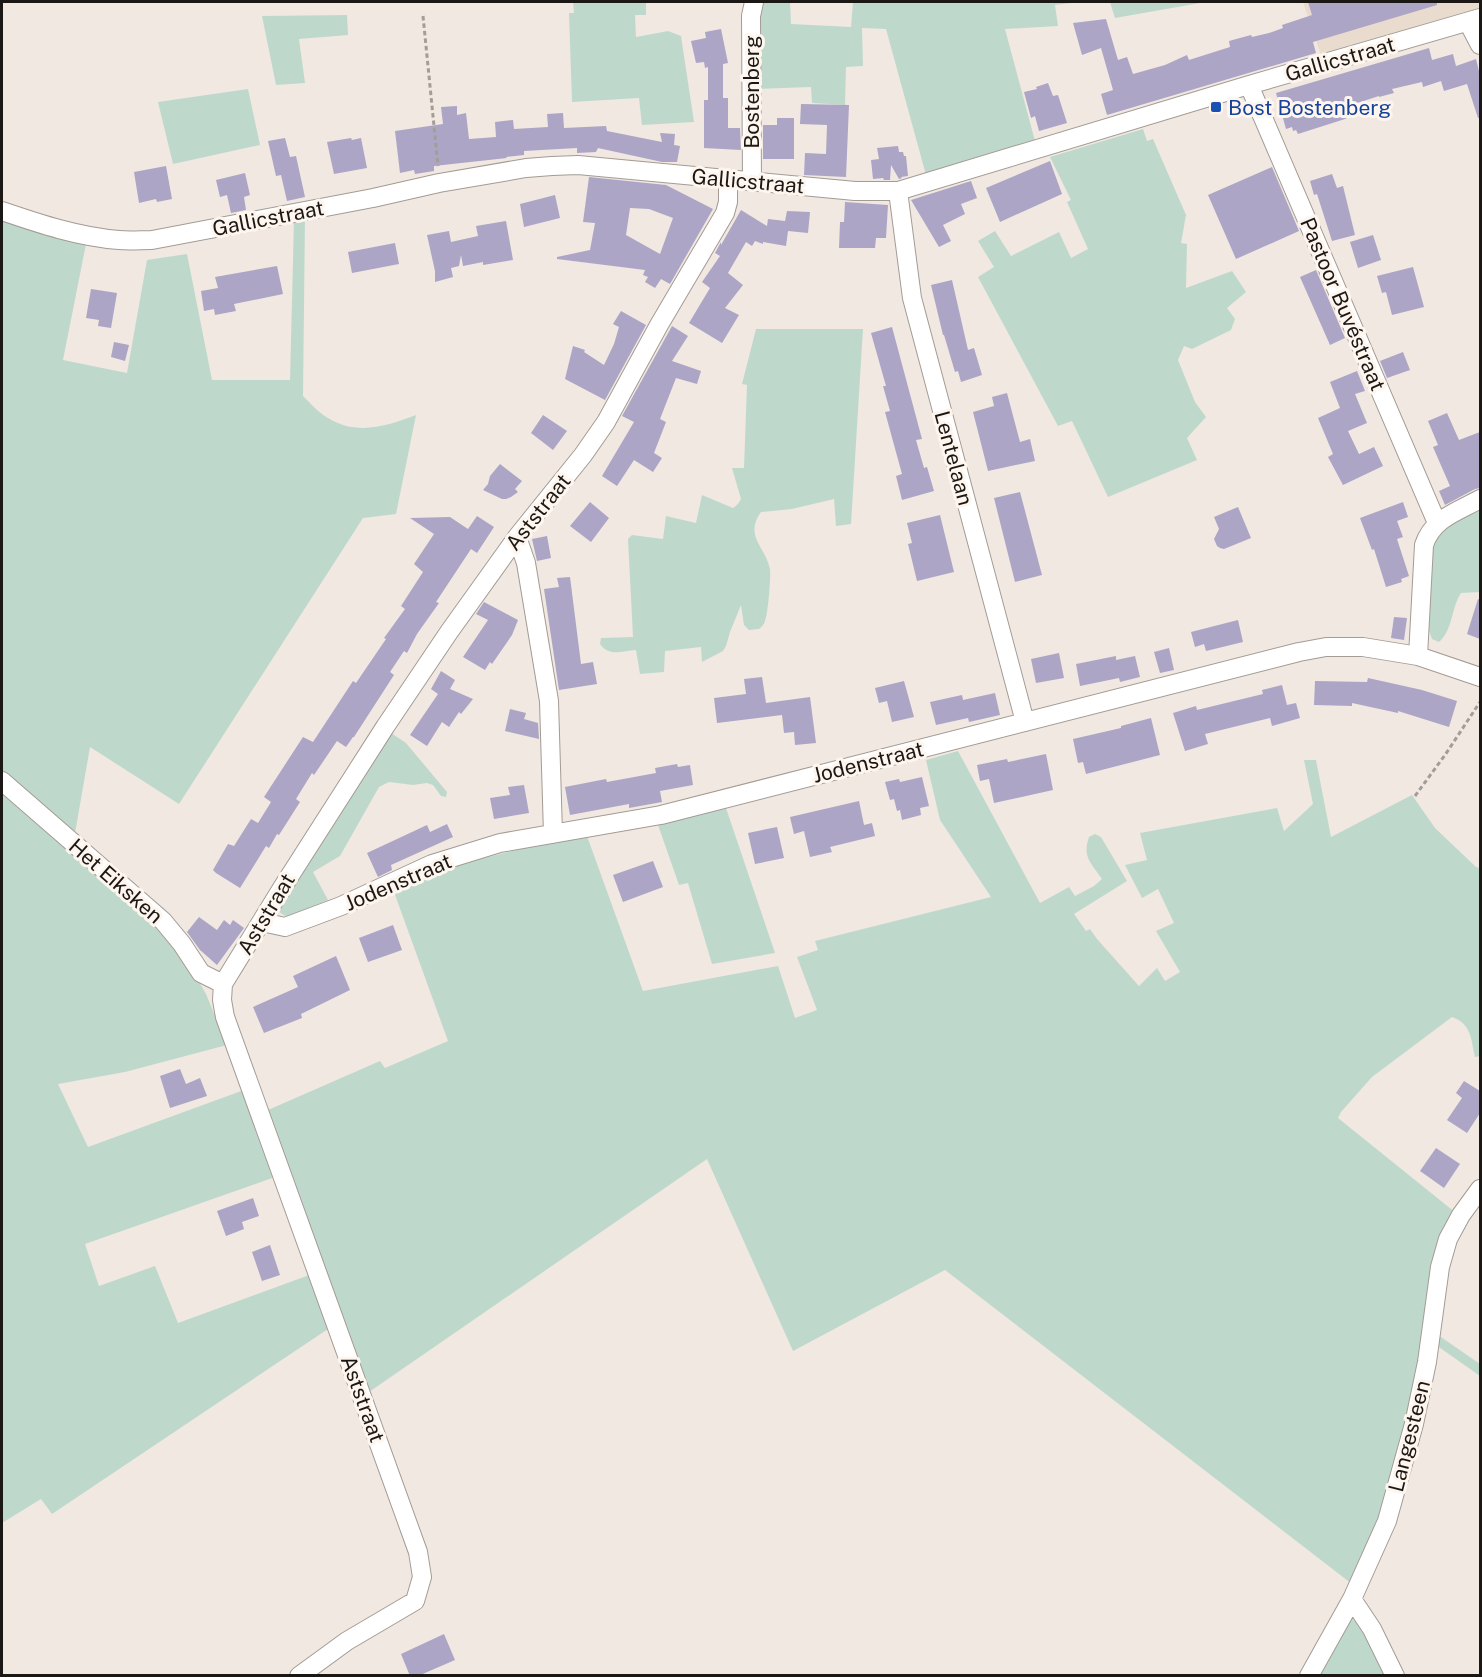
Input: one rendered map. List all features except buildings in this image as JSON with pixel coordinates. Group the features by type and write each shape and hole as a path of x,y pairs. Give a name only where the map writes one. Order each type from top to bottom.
{"street":[{"name":"Bostenberg","path":"752,182 751,16 754,2"},
{"name":"Gallicstraat","path":"2,211 88,237 121,241 152,240 440,183 526,168 578,165 855,191 898,191 1474,20"},
{"path":"1474,20 1480,45"},
{"name":"Pastoor Buvéstraat","path":"1249,85 1437,522"},
{"name":"Aststraat","path":"299,1676 347,1641 415,1601 423,1577 418,1552 225,1017 222,1000 223,984 385,727 517,537 583,455 606,422 659,324 725,213 728,202 728,180"},
{"name":"Lentelaan","path":"898,191 912,298 1026,722"},
{"path":"1418,656 1424,545 1428,533 1437,522 1480,499"},
{"path":"517,537 526,563 549,701 553,834"},
{"name":"Jodenstraat","path":"262,922 285,927 341,906 432,864 500,843 662,815 1299,652 1326,647 1363,647 1418,656 1480,677"},
{"name":"Het Eiksken","path":"2,781 162,921 182,944 201,974 223,984"},
{"name":"Langesteen","path":"1309,1676 1352,1599 1387,1521 1414,1424 1427,1362 1440,1267 1448,1239 1461,1215 1480,1189"},
{"path":"1352,1599 1372,1629 1395,1676"}],"path":[{"path":"423,15 440,183"},
{"path":"1414,796 1445,755 1480,702"}],"shaded area":[{"path":"1303,2 1480,2 1480,11 1323,61"}],"green space":[{"path":"573,2 646,2 646,15 635,15 636,37 668,31 681,36 694,122 642,125 639,98 572,102 569,13 574,13"},
{"path":"762,2 790,2 791,24 851,27 853,2 1071,3 1055,5 1058,26 1005,29 1035,141 926,175 886,29 862,28 863,66 846,67 845,105 812,103 811,87 758,89 758,30"},
{"path":"1110,2 1206,2 1115,18"},
{"path":"347,15 348,35 299,39 305,83 276,85 262,16"},
{"path":"248,89 260,145 173,164 158,102"},
{"path":"1143,129 1147,141 1153,139 1186,215 1181,243 1187,244 1186,288 1232,271 1246,292 1227,308 1235,319 1231,330 1192,349 1184,346 1178,360 1195,402 1206,417 1187,438 1197,460 1108,497 1072,421 1058,426 978,277 994,267 978,241 995,231 1011,256 1059,232 1071,258 1088,249 1067,202 1071,200 1050,157"},
{"path":"305,218 303,396 325,416 350,427 383,426 416,415 396,514 363,518 179,804 90,747 74,839 2,775 2,220 86,244 63,360 127,373 147,260 187,254 212,380 290,380 294,220"},
{"path":"756,329 863,329 851,524 836,526 834,499 792,509 761,512 756,520 755,535 770,569 767,611 763,624 759,629 749,630 744,625 741,605 723,651 702,662 701,647 665,651 664,672 640,674 636,650 612,652 607,651 600,644 601,638 633,637 628,539 632,535 663,539 666,516 696,523 702,495 733,508 738,504 741,499 732,468 744,468 747,385 742,384"},
{"path":"1480,508 1480,592 1461,593 1447,631 1439,642 1432,639 1429,630 1431,552 1444,528"},
{"path":"391,733 406,743 447,792 446,797 441,796 433,785 427,783 413,785 389,782 379,787 340,856 313,872 328,900 287,917 279,912 282,903"},
{"path":"958,751 1040,903 1069,887 1075,896 1102,879 1087,855 1089,837 1095,834 1101,837 1127,881 1074,914 1086,931 1090,929 1139,986 1157,968 1165,981 1180,972 1156,931 1174,923 1158,889 1142,898 1125,865 1147,860 1140,833 1277,808 1284,831 1313,804 1304,760 1316,760 1331,837 1412,795 1435,828 1476,867 1480,868 1480,1056 1475,1057 1467,1028 1452,1017 1372,1077 1338,1118 1456,1213 1399,1458 1375,1534 1352,1584 945,1270 793,1351 707,1159 369,1392 268,1110 380,1061 385,1068 448,1041 394,892 465,863 587,836 643,991 778,966 795,1018 817,1010 797,957 818,950 815,941 991,897 940,820 926,760"},
{"path":"2,789 156,923 187,961 206,994 227,1045 125,1072 58,1084 88,1147 244,1090 275,1177 85,1244 99,1286 155,1266 178,1323 312,1274 328,1329 52,1514 41,1499 2,1523"},
{"path":"726,808 775,953 712,964 688,883 679,885 658,825"},
{"path":"1438,1335 1480,1364 1480,1376 1436,1345"},
{"path":"1350,1617 1365,1630 1389,1676 1315,1676"}],"place":[{"name":"Bost Bostenberg","path":"1216,107"}]}
